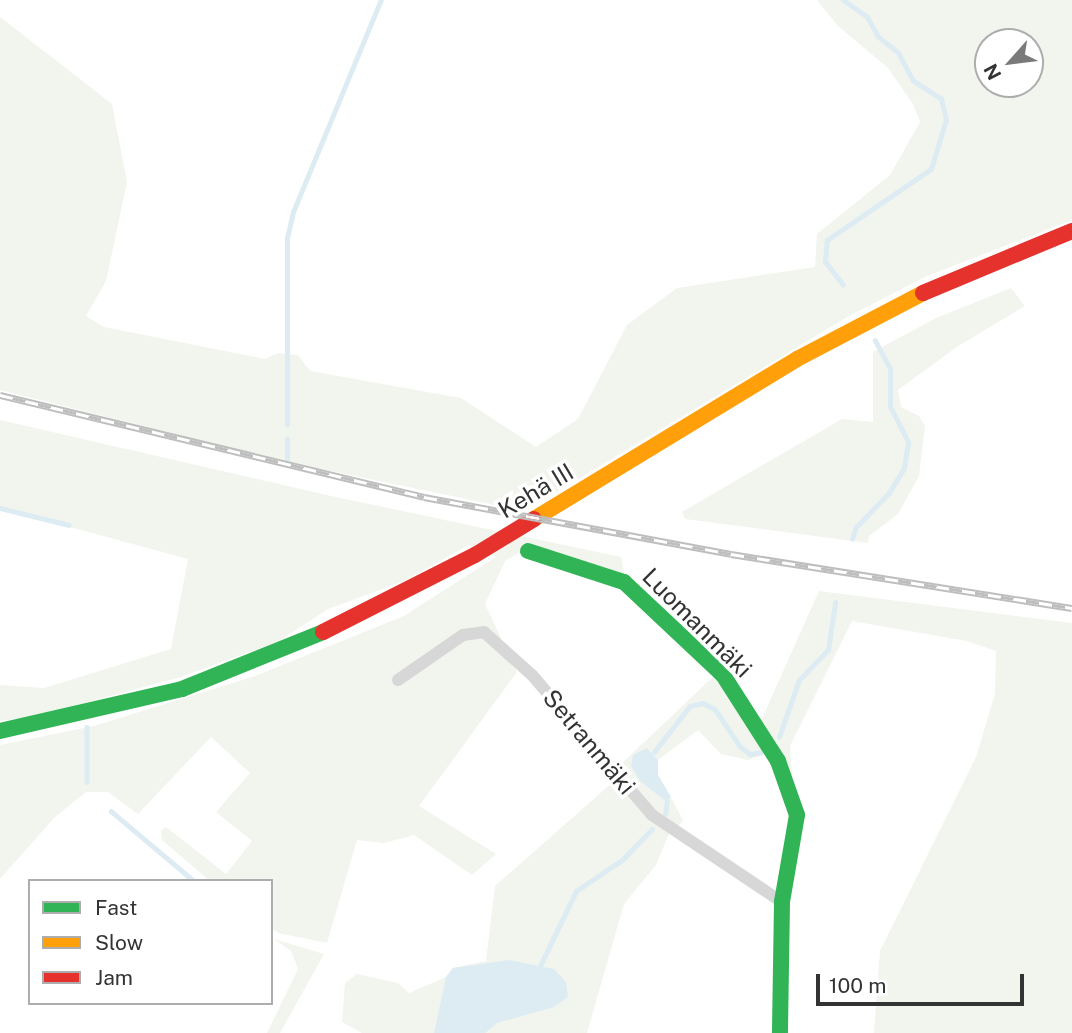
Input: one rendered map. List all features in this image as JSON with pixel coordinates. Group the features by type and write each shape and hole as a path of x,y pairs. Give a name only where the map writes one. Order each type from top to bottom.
{"main road":[{"name":"Kehä III","path":"0,732 113,708 255,663 475,555 797,359 893,306 1072,231"},
{"name":"Luomanmäki","path":"528,551 624,582 723,675 740,697 792,794 797,815 782,902 780,1033"}],"street":[{"name":"Setranmäki","path":"398,680 463,635 484,632 533,675 652,815 782,902"}],"shaded area":[{"path":"817,0 1072,0 1072,220 927,276 849,316 525,511 287,462 0,390 0,17 112,104 127,182 106,281 86,316 104,327 265,359 278,353 298,355 310,371 461,398 536,447 578,419 627,325 677,288 815,267 817,234 890,175 920,122 913,104 888,68 838,26"},
{"path":"1011,288 1025,306 958,346 898,390 901,407 919,416 925,426 919,476 898,514 869,536 868,543 685,519 682,512 842,419 873,422 873,352 936,318"},
{"path":"0,420 331,496 621,557 624,574 529,547 505,561 485,604 517,672 419,806 496,854 472,875 414,835 384,843 357,840 327,943 278,933 273,929 273,879 208,879 162,840 161,831 166,827 226,874 252,841 216,812 250,773 211,737 138,814 108,792 86,792 55,817 0,879 0,745 94,726 255,676 404,616 496,557 469,545 404,581 328,609 279,641 181,677 33,717 0,721 0,685 44,688 171,649 188,559 0,508"},
{"path":"819,591 1072,623 1072,1033 874,1033 880,951 976,757 995,694 996,651 967,641 852,621 790,746 792,778 760,723"},
{"path":"714,676 767,754 748,760 721,754 698,730 658,760 647,748 668,802 671,797 683,821 668,836 656,865 624,904 587,1033 362,1033 342,1022 345,983 357,974 398,983 409,993 446,977 453,968 486,961 495,886 613,782 618,767"},
{"path":"647,748 658,760 658,775 671,797 667,802 640,781 631,766 633,755"},
{"path":"274,939 324,954 280,1033 267,1033 298,969 291,951"},
{"path":"509,960 554,969 566,982 568,997 554,1007 497,1023 485,1033 434,1033 446,977 453,968"}],"waterway":[{"path":"287,425 287,238 293,212 381,0"},
{"path":"843,0 867,17 878,37 898,53 913,81 941,99 946,120 931,169 827,240 825,262 843,285"},
{"path":"852,539 856,527 889,493 904,468 908,442 890,407 890,369 875,341"},
{"path":"287,439 287,462"},
{"path":"0,508 69,525"},
{"path":"779,737 799,680 828,650 835,603"},
{"path":"654,752 690,706 703,703 715,709 740,746 750,754 761,752"},
{"path":"87,727 87,782"},
{"path":"665,814 667,802"},
{"path":"111,811 192,879"},
{"path":"539,968 576,891 622,860 652,829"}],"railway":[{"path":"0,395 424,497 731,554 1072,608"}],"traffic: fast":[{"path":"528,551 624,582 723,675 778,761 797,815 782,902 780,1033"},
{"path":"0,731 182,689 323,632"}],"traffic: slow":[{"path":"534,519 797,359 923,293"}],"traffic: jam":[{"path":"923,293 1072,231"},
{"path":"323,632 475,555 534,519"}]}
